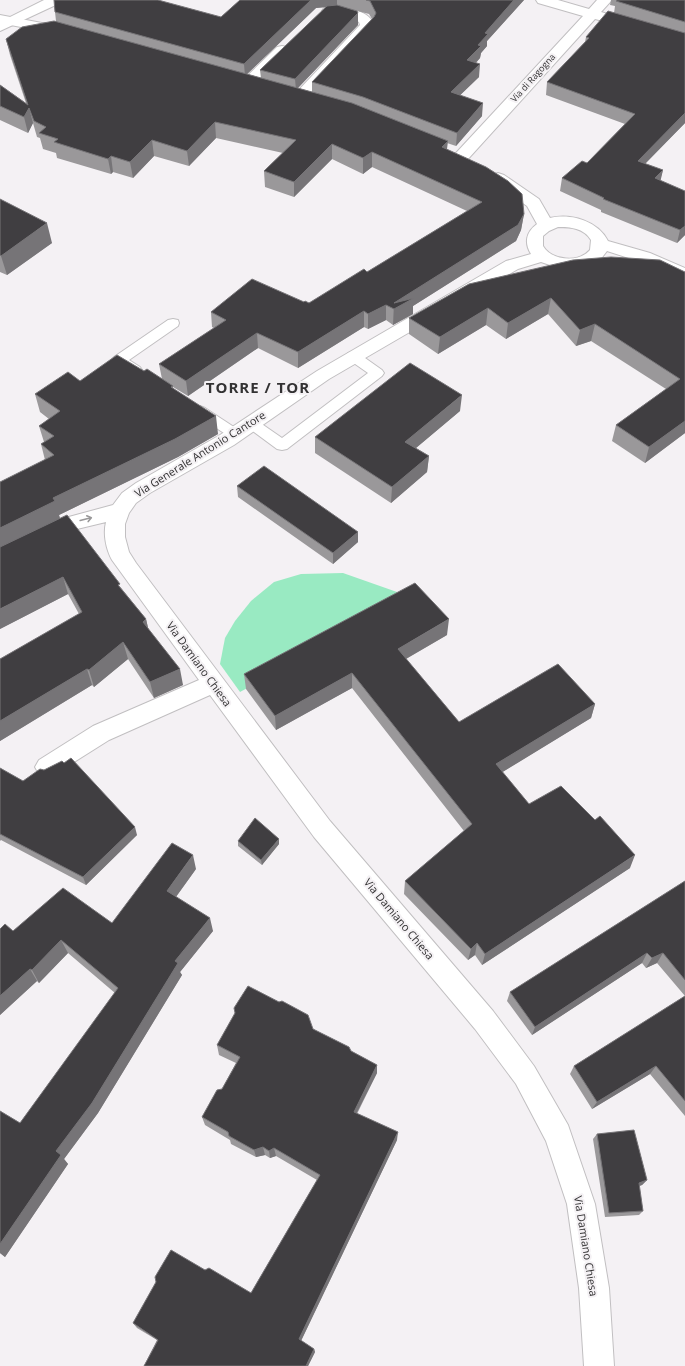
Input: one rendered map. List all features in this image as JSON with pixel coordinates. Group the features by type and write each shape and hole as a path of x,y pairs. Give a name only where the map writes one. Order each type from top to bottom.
{"street":[{"path":"4,23 55,0"},
{"path":"543,0 613,20"},
{"name":"Via di Ragogna","path":"475,164 455,154 605,0"},
{"path":"285,93 307,99 367,26 364,18 337,11 326,11 319,14"},
{"path":"4,23 42,26 73,34"},
{"path":"248,83 292,41"},
{"path":"233,78 263,87"},
{"path":"488,172 533,203 546,226"},
{"path":"556,222 568,222 580,225 590,230 597,236 600,244 598,252 591,259 580,263 567,264 554,261 543,256 536,248 534,240 537,232 546,226 556,222"},
{"path":"600,244 644,257 685,274"},
{"name":"Via Generale Antonio Cantore","path":"120,511 129,498 143,488 236,434 323,374 512,264 543,256"},
{"path":"0,558 72,523 120,511"},
{"name":"Via Damiano Chiesa","path":"120,511 115,524 115,537 120,554 129,569 322,829 484,1020 525,1075 558,1135 581,1204 594,1288 599,1366"},
{"path":"46,767 102,733 213,684"}],"lane":[{"path":"145,376 119,360 173,323"},
{"path":"251,423 282,444 377,373 353,356"},
{"path":"190,405 236,434"}],"green space":[{"path":"343,573 414,598 240,692 220,664 225,638 235,621 251,601 274,582 301,574"}],"building":[{"path":"54,0 158,0 221,17 240,0 311,0 244,64 55,12"},
{"path":"366,0 514,0 485,33 488,34 478,45 481,46 467,60 480,64 451,92 483,103 457,133 363,97 312,82 374,17 376,13 370,1"},
{"path":"685,0 685,22 616,1"},
{"path":"337,5 357,11 358,13 295,79 260,70 327,6"},
{"path":"608,11 685,33 685,113 638,161 663,170 655,178 685,191 685,226 680,230 603,199 604,198 562,178 582,161 587,163 635,114 547,82 589,38 586,37"},
{"path":"54,21 352,103 448,141 442,147 486,167 508,181 522,194 524,214 518,225 394,303 414,298 394,309 386,305 368,314 364,311 298,352 257,333 186,381 159,364 226,320 211,312 252,279 309,303 364,269 367,272 482,202 372,152 363,158 332,144 294,182 264,171 296,140 215,122 187,151 152,140 130,162 111,156 108,159 54,142 58,139 39,133 46,127 34,121 29,108 24,117 0,106 0,85 28,105 6,39 22,27"},
{"path":"0,199 47,223 1,256 0,255"},
{"path":"611,257 660,260 685,272 685,421 649,447 616,425 680,379 595,324 580,330 551,298 508,323 488,308 440,337 409,318 469,284 573,260"},
{"path":"117,355 144,371 147,369 173,386 171,387 216,416 175,439 53,498 55,501 0,528 0,482 54,455 41,444 54,436 39,426 60,411 35,394 68,372 80,381"},
{"path":"410,363 462,395 405,442 429,456 392,487 315,437"},
{"path":"264,466 358,532 333,553 237,486"},
{"path":"67,515 120,584 118,585 146,619 143,622 180,669 150,682 123,642 89,670 87,669 0,721 0,659 82,612 63,577 0,609 0,547"},
{"path":"415,583 449,619 398,649 459,722 558,664 595,704 496,764 529,804 561,786 595,820 600,816 635,855 485,954 477,943 471,949 405,881 472,824 352,673 275,716 244,674"},
{"path":"71,758 135,827 83,877 0,834 0,768 23,781 40,769 44,770 62,761 64,763"},
{"path":"255,818 279,839 261,860 238,841"},
{"path":"172,843 193,855 167,891 210,918 175,961 178,963 92,1103 56,1151 61,1155 0,1244 0,1111 20,1123 118,988 61,940 32,970 30,969 0,996 0,929 5,924 13,931 63,888 112,923"},
{"path":"685,881 685,980 663,953 652,958 647,953 535,1027 510,992"},
{"path":"248,986 279,1002 282,1001 308,1015 313,1029 349,1047 351,1051 377,1065 354,1112 398,1132 299,1339 314,1349 306,1366 144,1366 158,1340 133,1323 156,1282 155,1277 171,1250 205,1270 209,1268 251,1293 320,1175 274,1148 269,1151 263,1147 254,1150 229,1136 228,1132 202,1117 217,1090 222,1089 240,1057 217,1045 235,1013 234,1008"},
{"path":"685,996 685,1101 656,1066 597,1102 574,1066"},
{"path":"634,1130 647,1180 639,1183 643,1211 609,1213 597,1134"}],"district":[{"name":"TORRE / TOR","path":"258,388"}]}
